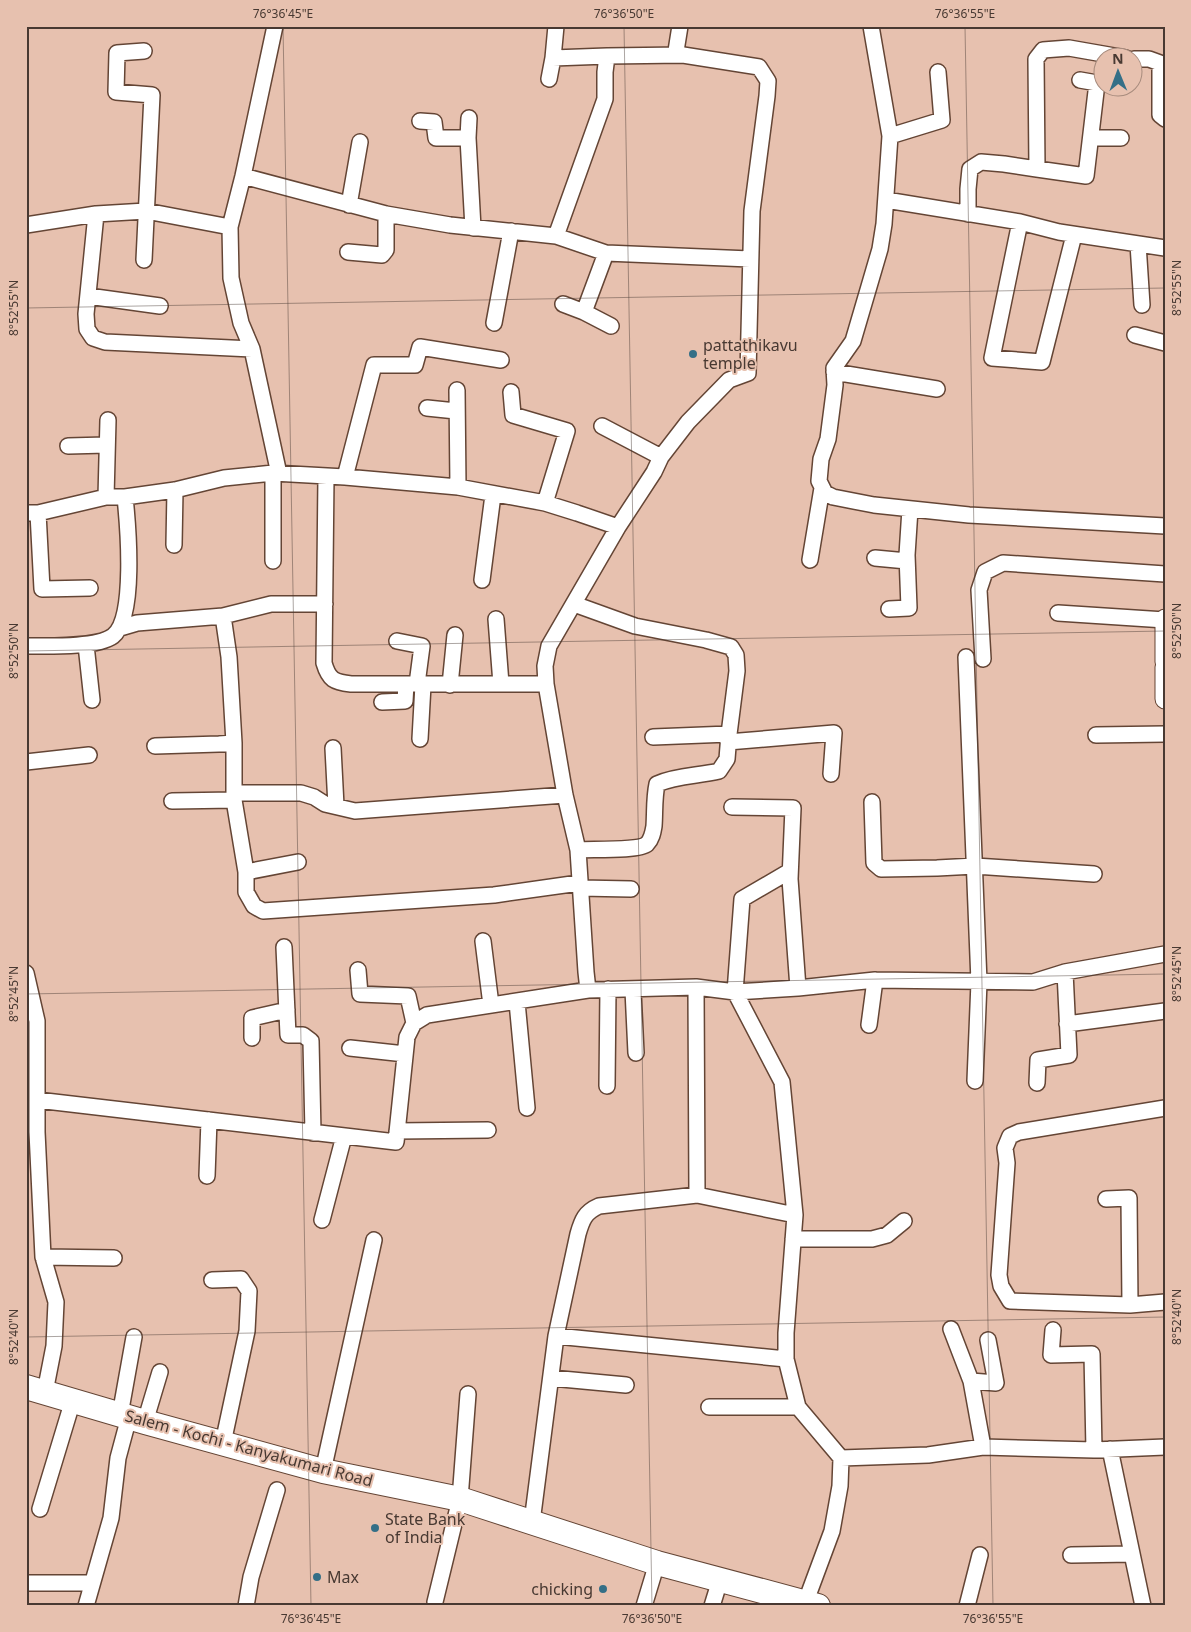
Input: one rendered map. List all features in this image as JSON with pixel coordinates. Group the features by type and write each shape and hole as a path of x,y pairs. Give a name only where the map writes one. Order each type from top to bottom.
{"main road":[{"name":"Salem - Kochi - Kanyakumari Road","path":"36,1389 131,1418 323,1471 460,1499 657,1563 812,1604"}],"street":[{"path":"272,561 276,474 252,349 241,323 230,278 230,226 243,176 275,26"},
{"path":"549,80 556,26"},
{"path":"680,26 676,51 683,55"},
{"path":"871,26 890,136 886,200 880,249 865,304 853,341 834,368 835,385 831,420 828,439 821,459 819,481 822,488 825,493 832,497 874,505 910,509 969,515 1165,526"},
{"path":"1038,170 1036,59 1044,50 1062,48 1094,53"},
{"path":"144,51 117,53 116,92 152,94 144,260"},
{"path":"553,58 683,55 760,67 768,81 752,210 748,373 729,380 688,422 661,457 654,472 618,527 549,646 545,666 546,684 565,795 578,850 588,990"},
{"path":"556,236 605,99 605,72 608,56"},
{"path":"1144,59 1160,63 1160,115 1165,119"},
{"path":"890,136 942,120 938,72"},
{"path":"968,214 970,169 981,162 1086,176 1097,83 1080,80"},
{"path":"469,118 468,138 474,228"},
{"path":"420,121 434,122 436,138 468,138"},
{"path":"1091,138 1121,138"},
{"path":"349,205 360,142"},
{"path":"243,176 386,214 474,228 556,236 606,253 750,259"},
{"path":"886,200 1020,222 1059,232 1165,248"},
{"path":"26,225 96,214 146,211 230,226"},
{"path":"96,214 86,328 93,338 105,342 252,349"},
{"path":"348,252 382,255 386,250 386,214"},
{"path":"1020,222 992,358 1042,362 1074,234"},
{"path":"494,323 511,231"},
{"path":"1138,244 1142,305"},
{"path":"584,312 606,253"},
{"path":"88,296 160,306"},
{"path":"563,304 611,326"},
{"path":"1135,335 1165,343"},
{"path":"345,477 374,365 416,365 420,347 501,360"},
{"path":"834,372 937,389"},
{"path":"457,390 458,487"},
{"path":"511,392 513,415 567,431 545,504"},
{"path":"427,408 456,412"},
{"path":"106,497 108,420"},
{"path":"602,426 661,457"},
{"path":"68,446 106,445"},
{"path":"90,588 42,589 32,513 106,497 125,498 174,490 224,478 276,474 345,477 458,487 577,512 618,527"},
{"path":"326,476 324,663 327,674 336,683 546,684"},
{"path":"810,560 822,488"},
{"path":"174,490 174,545"},
{"path":"482,580 493,495"},
{"path":"26,646 86,645 112,637 120,628 126,606 128,570 129,542 125,498"},
{"path":"889,609 909,608 907,561 910,509"},
{"path":"875,558 907,561"},
{"path":"983,658 979,590 985,572 1003,563 1165,574"},
{"path":"120,628 137,624 223,616 271,604 325,604"},
{"path":"574,604 635,626 731,647 736,655 737,671 727,759 719,771 669,779 657,784 654,795 654,825 652,836 646,845 636,848 578,850"},
{"path":"1058,613 1165,619 1165,662"},
{"path":"223,616 229,657 234,743 234,797 246,872 246,892 254,906 263,911 494,895 580,885 631,889"},
{"path":"496,619 501,684"},
{"path":"450,685 455,635"},
{"path":"397,641 422,646 416,684 420,738"},
{"path":"86,645 92,700"},
{"path":"966,657 979,982 975,1081"},
{"path":"1165,667 1165,700"},
{"path":"382,702 405,701 416,684"},
{"path":"653,737 728,738 834,733 831,774"},
{"path":"1096,735 1165,734"},
{"path":"155,746 234,743"},
{"path":"332,748 336,806"},
{"path":"26,762 89,755"},
{"path":"172,801 301,793 314,797 325,804 355,811 565,795"},
{"path":"872,802 874,863 882,869 975,866 1094,874"},
{"path":"732,807 794,808 790,871 798,988"},
{"path":"246,872 298,862"},
{"path":"790,871 742,898 735,992 782,1082 795,1215 786,1333 786,1358 798,1407 841,1458 840,1486 832,1530 812,1604"},
{"path":"484,941 491,1005"},
{"path":"284,946 288,1035 303,1035 311,1041 313,1133"},
{"path":"37,1100 396,1142 407,1038 414,1023 426,1015 588,990 696,987 735,992 875,980 1033,982 1064,972 1165,954"},
{"path":"358,970 360,994 408,996 414,1023"},
{"path":"1037,1083 1038,1060 1069,1055 1064,972"},
{"path":"26,974 37,1021 37,1100 32,1119 43,1257 56,1302 54,1346 36,1389"},
{"path":"869,1025 875,980"},
{"path":"696,987 697,1195"},
{"path":"607,1086 608,989"},
{"path":"633,990 636,1053"},
{"path":"517,1002 527,1108"},
{"path":"252,1038 252,1018 287,1010"},
{"path":"1067,1024 1165,1011"},
{"path":"350,1048 405,1054"},
{"path":"1165,1108 1019,1132 1010,1136 1005,1148 1007,1163 999,1274 1001,1286 1010,1301 1130,1305 1165,1302"},
{"path":"207,1176 209,1120"},
{"path":"397,1131 488,1130"},
{"path":"322,1220 344,1136"},
{"path":"532,1522 556,1336 580,1227 588,1211 599,1206 697,1195 795,1215"},
{"path":"1106,1199 1129,1198 1130,1305"},
{"path":"793,1239 872,1240 887,1235 904,1221"},
{"path":"323,1471 374,1240"},
{"path":"43,1257 114,1258"},
{"path":"212,1280 241,1279 249,1291 247,1331 223,1443"},
{"path":"951,1329 971,1381 983,1447"},
{"path":"1053,1330 1051,1355 1092,1354 1094,1450"},
{"path":"556,1336 786,1358"},
{"path":"131,1418 134,1337"},
{"path":"971,1381 996,1382 988,1340"},
{"path":"86,1606 112,1518 118,1458 131,1418 160,1372"},
{"path":"550,1378 626,1385"},
{"path":"435,1602 460,1499 468,1394"},
{"path":"40,1509 73,1400"},
{"path":"709,1407 798,1407"},
{"path":"841,1458 928,1454 983,1447 1094,1450 1165,1447"},
{"path":"1110,1449 1143,1606"},
{"path":"246,1606 251,1577 277,1490"},
{"path":"1071,1554 1132,1554"},
{"path":"967,1606 980,1555"},
{"path":"644,1606 657,1563"},
{"path":"712,1606 720,1580"},
{"path":"26,1583 92,1583"}],"place":[{"name":"pattathikavu temple","path":"693,354"},
{"name":"State Bank of India","path":"375,1528"},
{"name":"Max","path":"317,1577"},
{"name":"chicking","path":"603,1589"}]}
